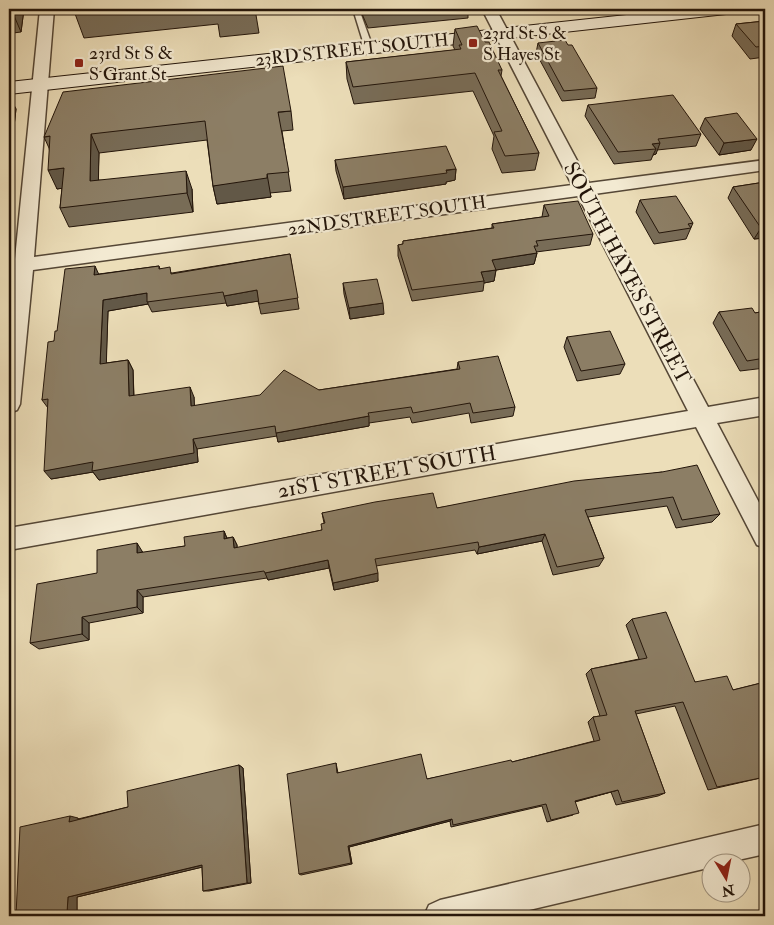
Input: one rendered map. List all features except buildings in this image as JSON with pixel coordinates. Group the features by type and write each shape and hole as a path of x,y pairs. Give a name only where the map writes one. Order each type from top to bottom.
{"street":[{"path":"9,404 17,266 40,85 47,9"},
{"name":"SOUTH HAYES STREET","path":"489,9 765,537"},
{"name":"23RD STREET SOUTH","path":"9,88 726,9"},
{"name":"22ND STREET SOUTH","path":"17,266 765,165"},
{"name":"21ST STREET SOUTH","path":"9,539 765,406"},
{"path":"440,916 765,840"}],"lane":[{"path":"356,9 369,48"}],"place":[{"name":"23rd St S & S Hayes St","path":"473,43"},
{"name":"23rd St S & S Grant St","path":"79,63"}]}
